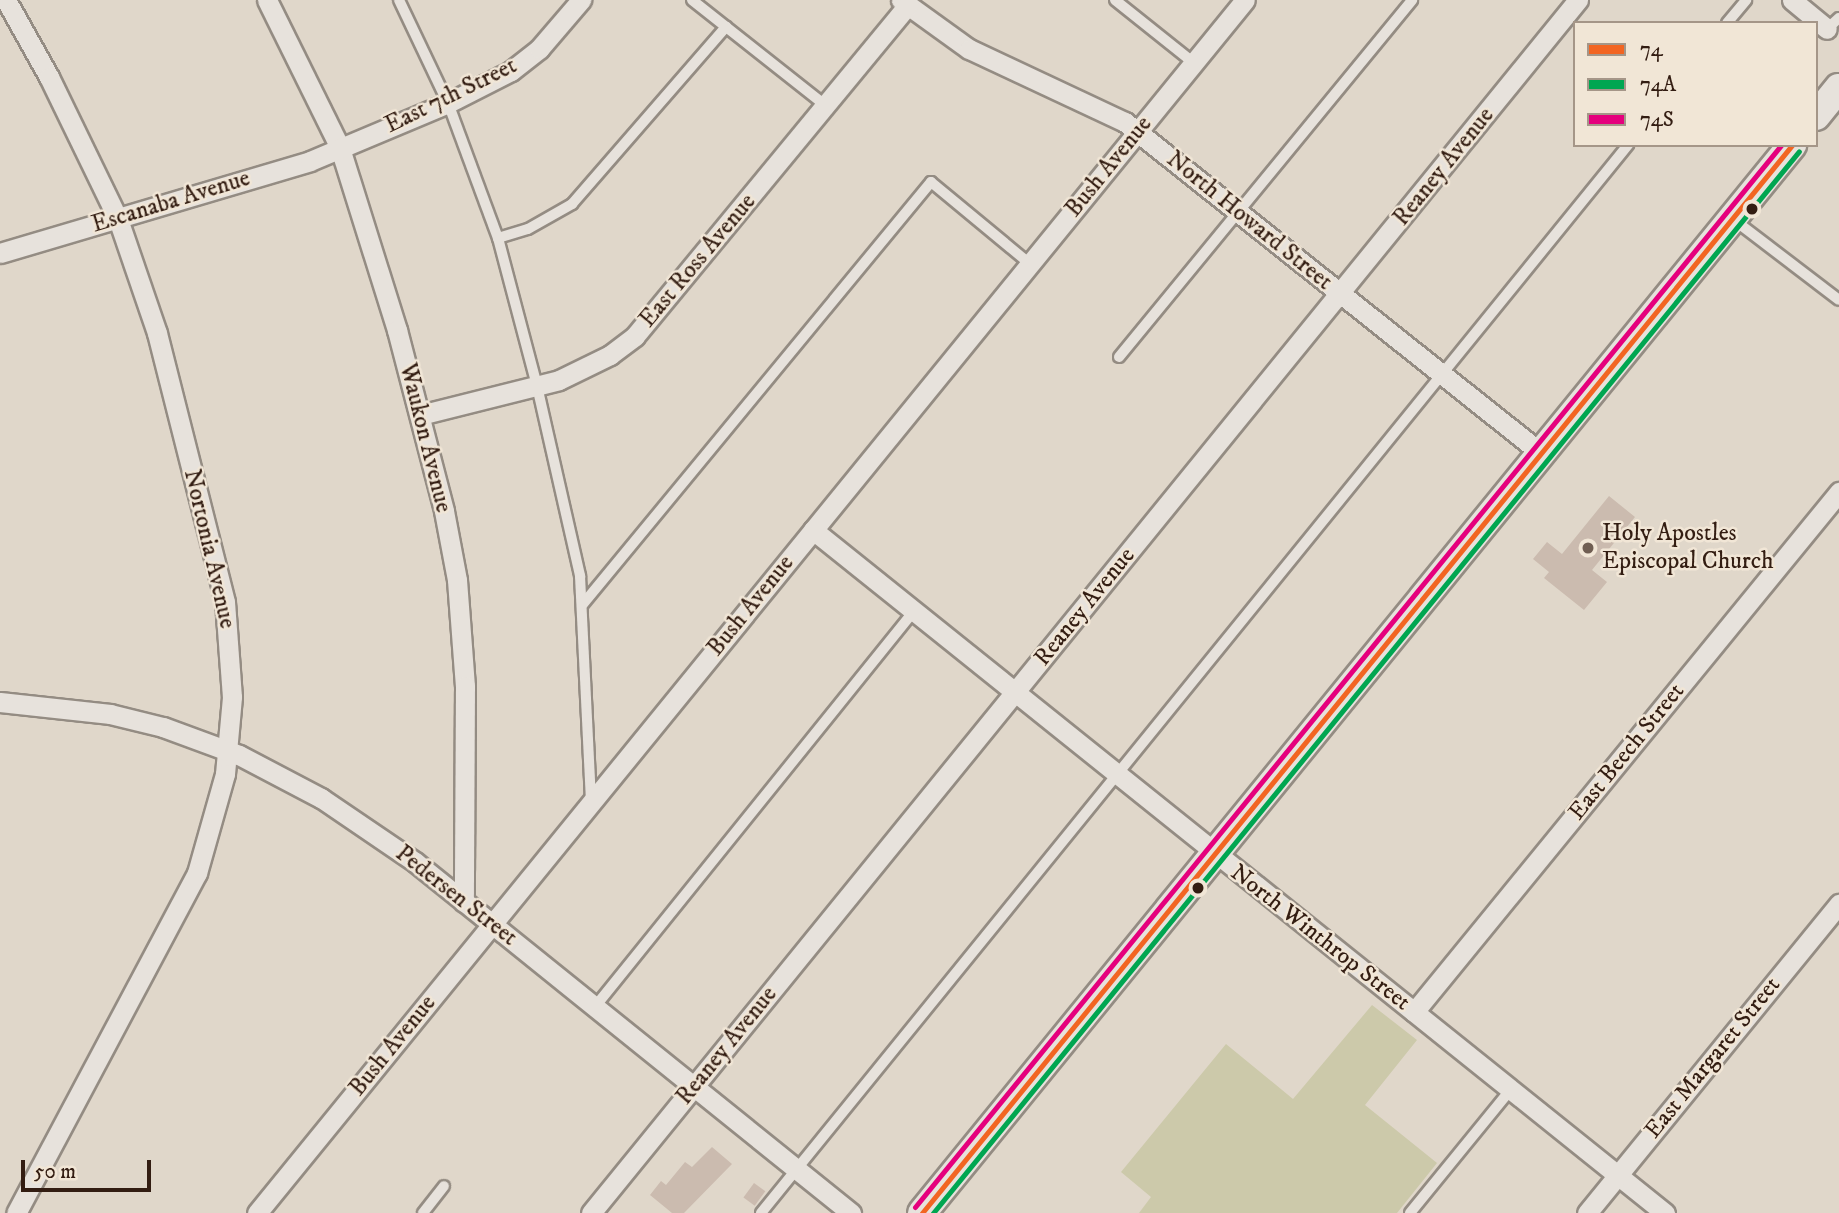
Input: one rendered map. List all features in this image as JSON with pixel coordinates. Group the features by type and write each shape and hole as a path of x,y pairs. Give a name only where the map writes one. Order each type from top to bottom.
{"main road":[{"path":"1818,114 1839,88"},
{"path":"922,1213 1791,147"}],"street":[{"name":"Nortonia Avenue","path":"6,0 49,77 118,219 157,333 226,602 232,697 229,751 213,827 197,873 16,1213"},
{"name":"Waukon Avenue","path":"267,0 341,148 420,415 444,511 462,629 464,902"},
{"name":"East 7th Street","path":"341,148 448,103 511,71 539,48 581,0"},
{"name":"Bush Avenue","path":"257,1213 1245,0"},
{"name":"Reaney Avenue","path":"592,1213 1578,0"},
{"path":"1791,0 1833,23"},
{"name":"North Howard Street","path":"904,3 969,48 1138,131 1441,377 1541,453"},
{"name":"East Ross Avenue","path":"420,415 537,386 583,371 635,336 826,106 904,3"},
{"name":"Escanaba Avenue","path":"0,253 118,219 341,148"},
{"name":"East Beech Street","path":"1414,1012 1839,492"},
{"name":"North Winthrop Street","path":"813,530 1214,855 1665,1213"},
{"name":"Pedersen Street","path":"0,702 110,714 163,727 229,751 331,804 492,924 594,1008 695,1085 709,1102 850,1213"},
{"name":"East Margaret Street","path":"1587,1213 1839,904"}],"lane":[{"path":"399,0 448,103 498,238 537,386 583,604 591,803"},
{"path":"692,0 826,106"},
{"path":"1115,0 1194,63"},
{"path":"1119,357 1412,0"},
{"path":"1729,21 1746,0"},
{"path":"498,238 528,229 572,204 726,27"},
{"path":"761,1213 1626,147"},
{"path":"583,604 931,182 1030,264"},
{"path":"1733,219 1839,300"},
{"path":"594,1008 914,611"},
{"path":"1410,1213 1511,1089"},
{"path":"423,1213 444,1186"}],"shaded area":[{"path":"1372,1005 1417,1040 1365,1105 1437,1163 1397,1213 1139,1213 1151,1197 1121,1172 1226,1044 1293,1099"}],"building":[{"name":"Holy Apostles Episcopal Church","path":"1609,496 1635,517 1592,570 1607,582 1584,610 1544,578 1549,572 1533,559 1547,542 1562,554"},
{"path":"712,1147 732,1164 684,1213 672,1213 650,1195 661,1181 666,1185 685,1162 692,1167"},
{"path":"754,1183 765,1191 755,1206 743,1198"}],"transit line":[{"name":"74S","path":"915,1207 1779,147"},
{"name":"74","path":"922,1213 1790,147"},
{"name":"74A","path":"933,1213 1799,151"}],"place":[{"name":"Holy Apostles Episcopal Church","path":"1588,548"}]}
